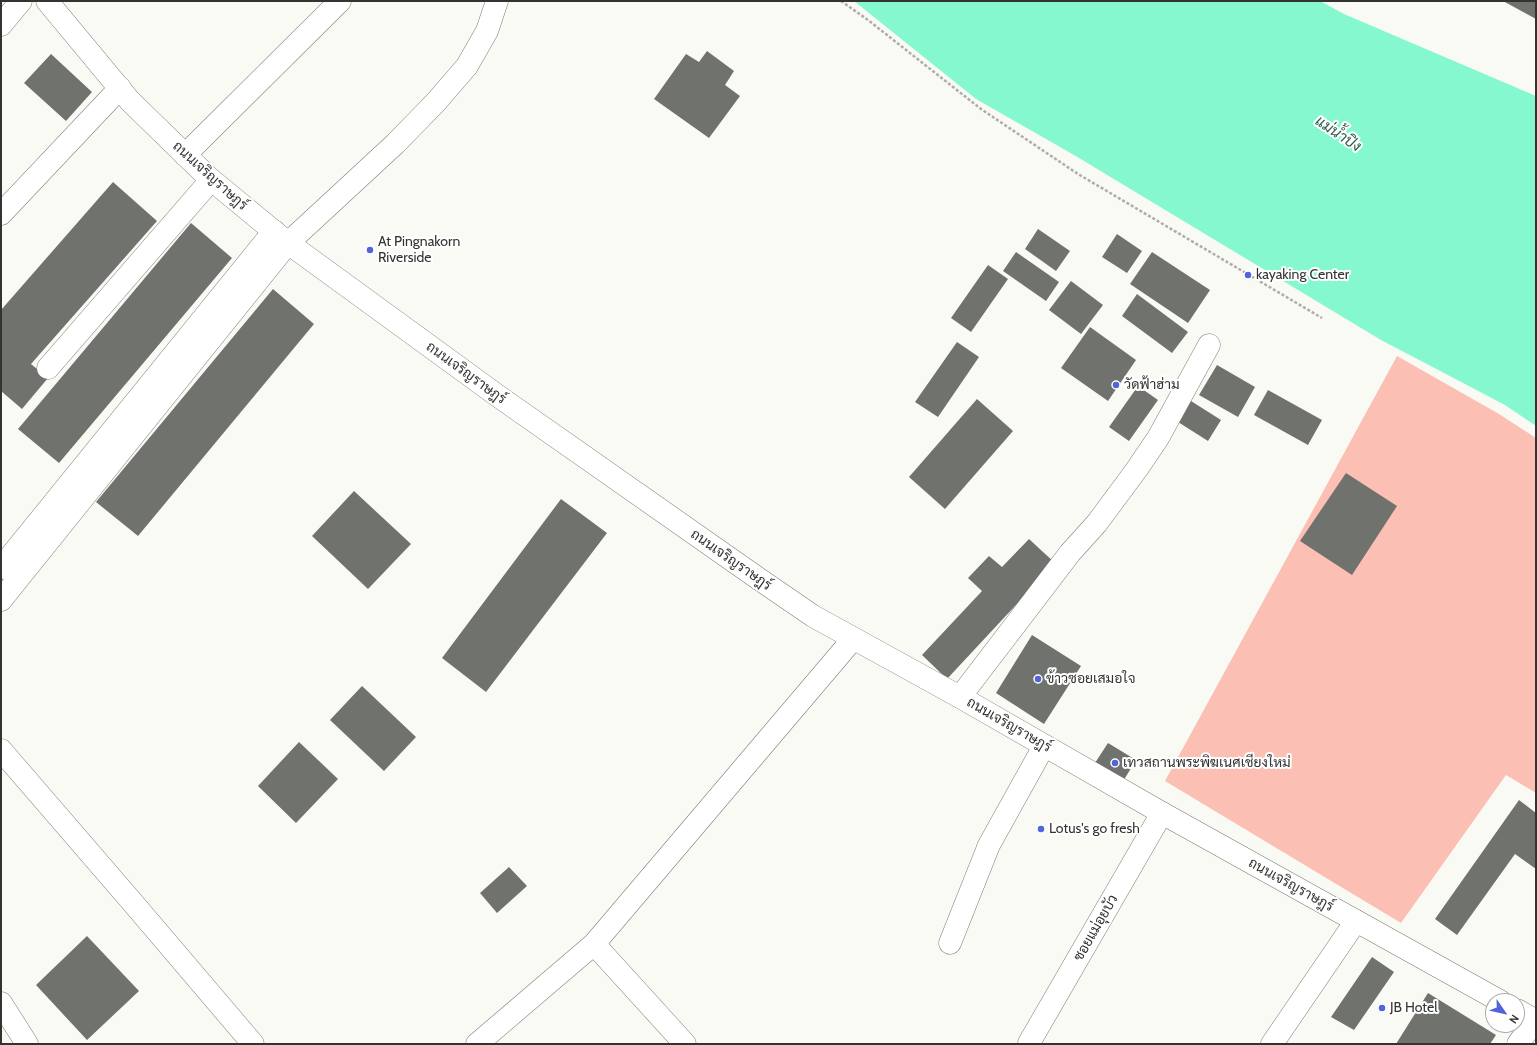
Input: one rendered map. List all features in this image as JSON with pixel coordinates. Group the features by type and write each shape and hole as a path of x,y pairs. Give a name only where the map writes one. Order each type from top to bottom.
{"street":[{"path":"1,25 21,1"},
{"name":"ถนนเจริญราษฎร์","path":"47,1 130,101 211,180 281,237 498,396 739,566 813,616 853,639 960,697 1162,813 1486,993"},
{"path":"185,155 340,1"},
{"path":"1,568 281,237 395,144 436,102 467,66 487,31 497,1"},
{"path":"1,214 120,88"},
{"path":"48,368 211,180"},
{"path":"1,600 281,237"},
{"path":"960,697 1070,553 1097,523 1137,469 1158,438 1209,345"},
{"path":"477,1044 594,944 853,639"},
{"path":"950,944 989,845 1044,746"},
{"path":"1,750 253,1044"},
{"name":"ซอยแม่อุยบัว","path":"1029,1043 1162,813"},
{"path":"1272,1044 1356,921"},
{"path":"594,944 684,1044"},
{"path":"1,1003 27,1044"},
{"path":"1518,1044 1529,1017"}],"path":[{"path":"841,1 868,20 981,109 1078,174 1322,318"}],"shaded area":[{"path":"1397,356 1499,414 1536,438 1536,793 1506,775 1401,923 1165,781"}],"water":[{"name":"แม่น้ำปิง","path":"854,1 1320,1 1344,14 1536,96 1536,426 1505,405 1381,340 1074,155 976,99"}],"building":[{"path":"1503,1 1536,1 1536,19"},
{"path":"707,51 734,71 725,85 740,96 709,138 654,99 686,54 699,62"},
{"path":"51,54 92,92 66,121 24,83"},
{"path":"113,182 157,221 31,364 48,378 22,409 1,391 1,310"},
{"path":"191,223 232,258 59,463 18,429"},
{"path":"1038,229 1070,251 1056,271 1025,249"},
{"path":"1117,234 1142,251 1127,273 1102,257"},
{"path":"1016,252 1059,282 1046,301 1003,271"},
{"path":"1152,252 1210,290 1188,323 1130,284"},
{"path":"988,265 1008,279 971,332 951,318"},
{"path":"1071,281 1103,305 1081,334 1049,310"},
{"path":"273,289 314,324 138,536 96,502"},
{"path":"1137,294 1188,332 1172,353 1122,316"},
{"path":"1090,327 1136,360 1108,401 1061,368"},
{"path":"957,342 979,357 938,417 915,402"},
{"path":"1217,365 1255,387 1238,417 1199,395"},
{"path":"1138,386 1158,400 1129,441 1109,427"},
{"path":"1268,390 1322,420 1308,445 1254,415"},
{"path":"977,399 1013,431 945,509 909,477"},
{"path":"1191,401 1221,420 1208,441 1178,422"},
{"path":"1346,473 1397,506 1352,575 1300,541"},
{"path":"354,491 411,544 368,589 312,536"},
{"path":"561,499 607,533 486,692 442,658"},
{"path":"1029,539 1055,563 947,679 922,655 982,591 968,578 989,556 1002,567"},
{"name":"ข้าวซอยเสมอใจ","path":"1032,635 1081,666 1044,724 996,693"},
{"path":"362,686 416,737 384,771 330,720"},
{"path":"299,742 338,779 296,823 258,786"},
{"name":"เทวสถานพระพิฆเนศเชียงใหม่","path":"1108,743 1136,760 1122,783 1093,766"},
{"path":"1519,800 1536,813 1536,869 1515,854 1457,935 1435,919"},
{"path":"509,867 527,886 497,913 480,893"},
{"path":"87,936 139,991 87,1040 36,985"},
{"path":"1372,957 1394,972 1354,1030 1331,1017"},
{"path":"1428,993 1485,1028 1485,1033 1493,1033 1496,1035 1490,1044 1396,1044"}],"place":[{"name":"At Pingnakorn Riverside","path":"370,250"},
{"name":"kayaking Center","path":"1248,275"},
{"name":"วัดฟ้าฮ่าม","path":"1116,385"},
{"name":"ข้าวซอยเสมอใจ","path":"1038,679"},
{"name":"เทวสถานพระพิฆเนศเชียงใหม่","path":"1115,763"},
{"name":"Lotus's go fresh","path":"1041,829"},
{"name":"JB Hotel","path":"1382,1008"}]}
